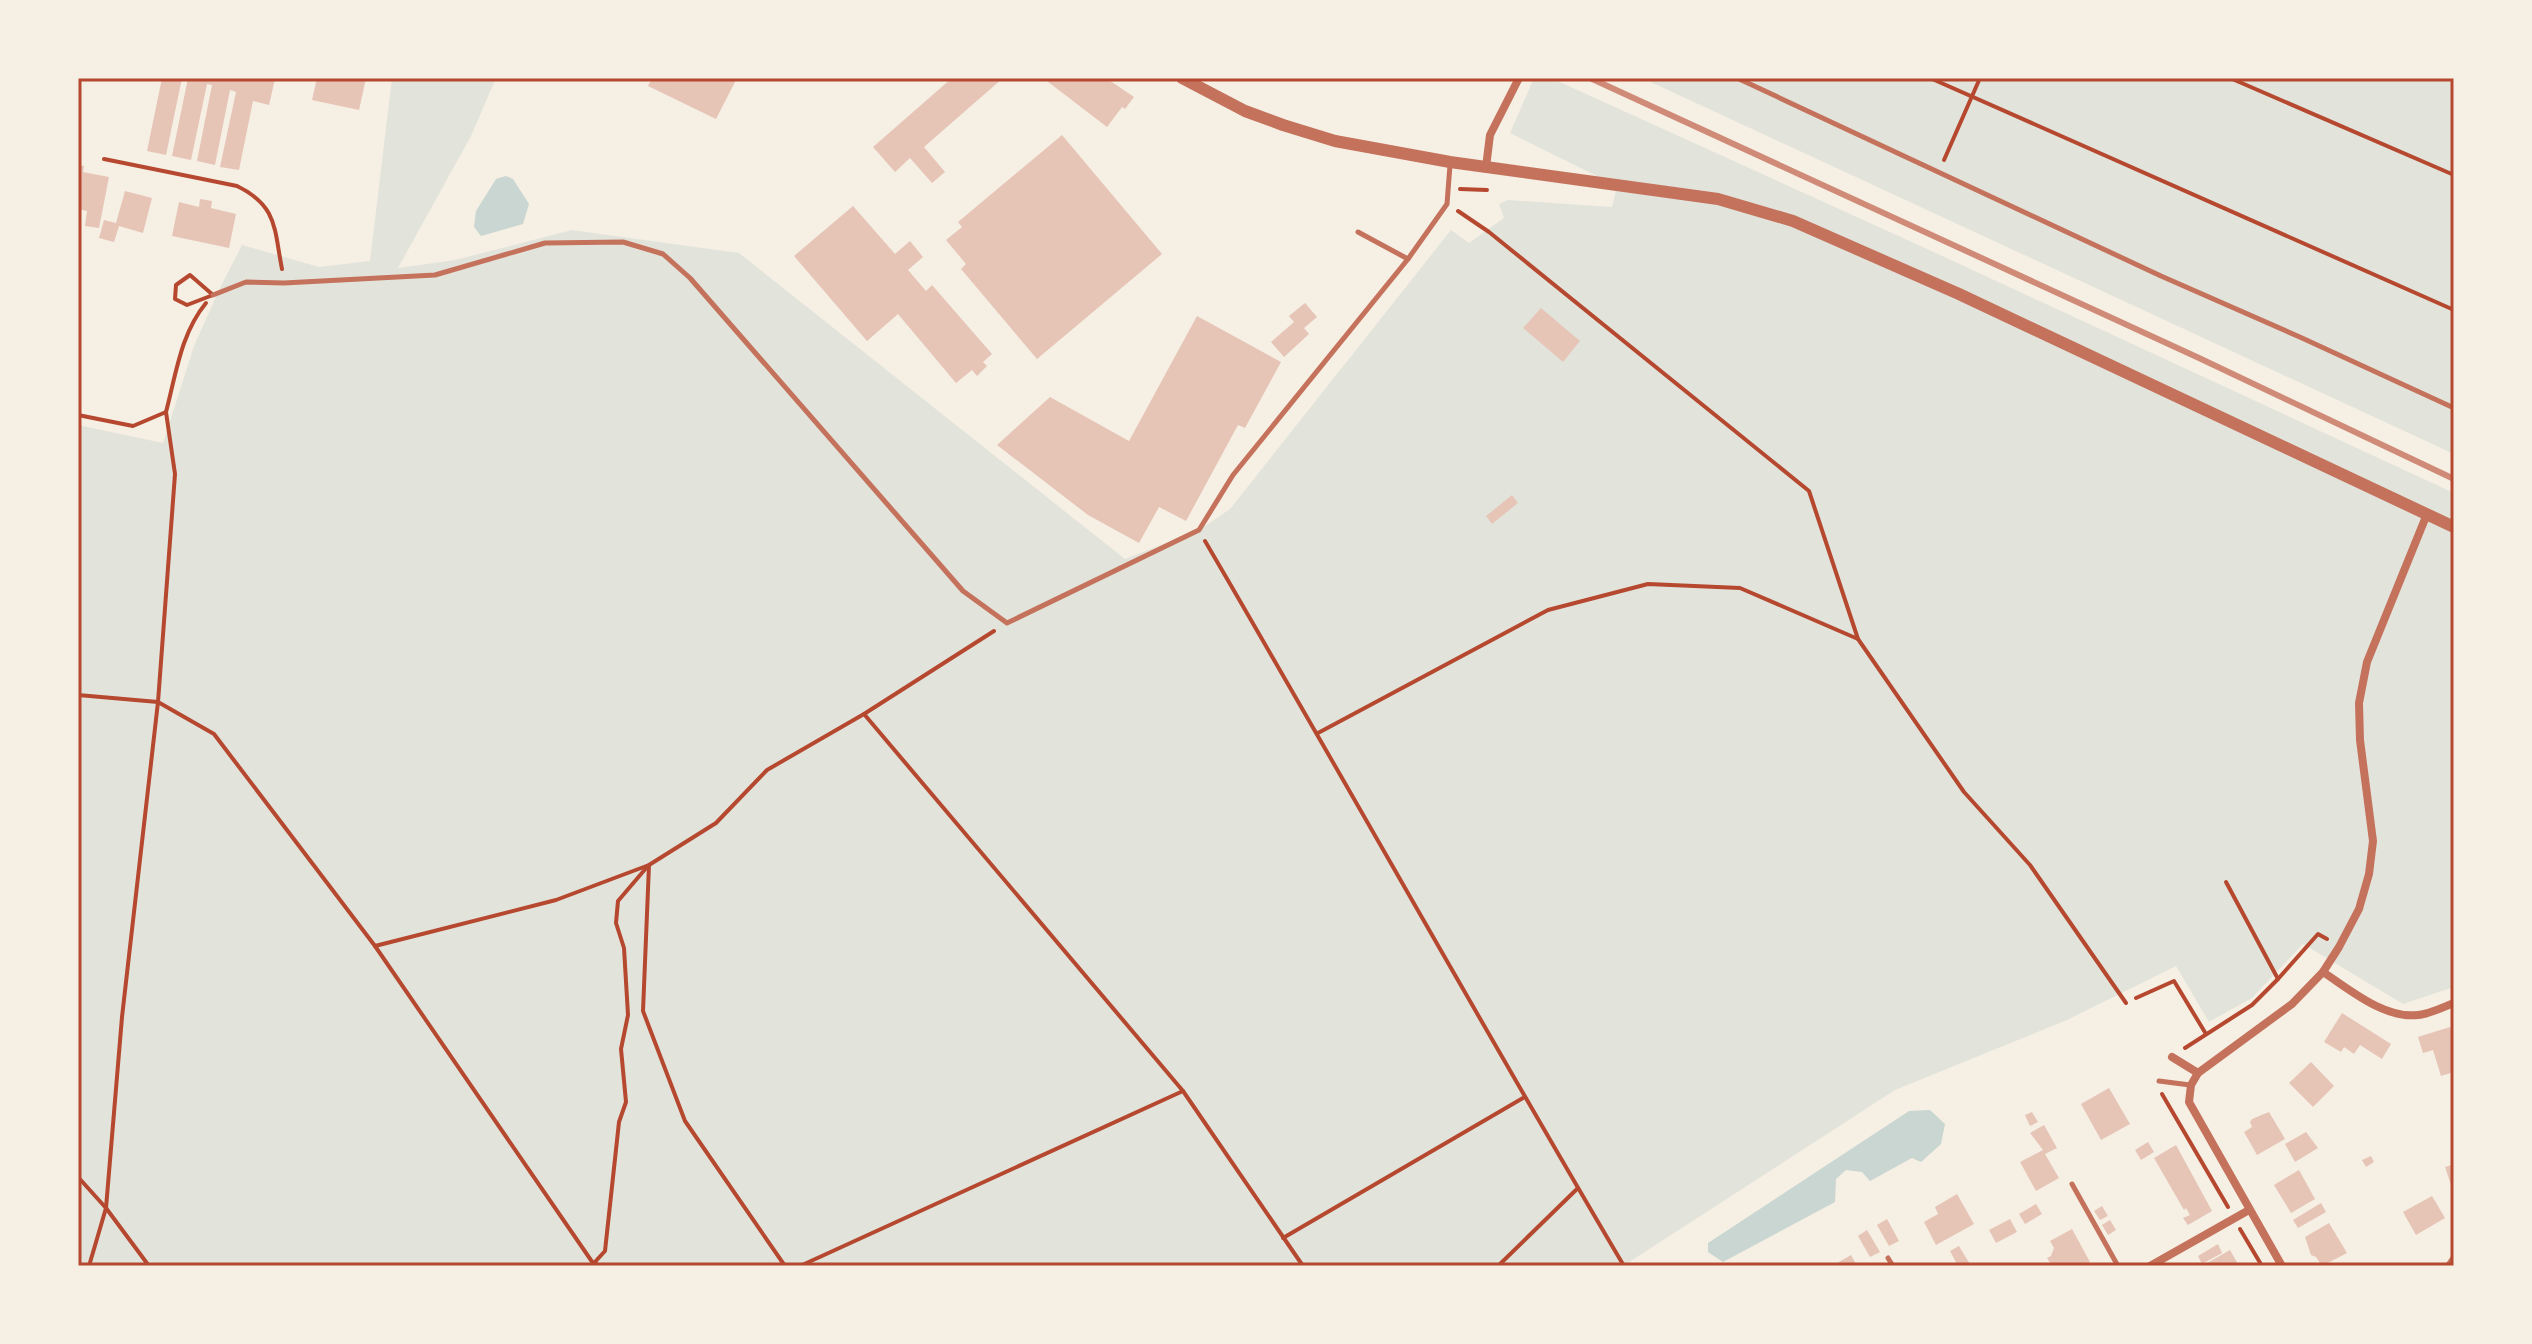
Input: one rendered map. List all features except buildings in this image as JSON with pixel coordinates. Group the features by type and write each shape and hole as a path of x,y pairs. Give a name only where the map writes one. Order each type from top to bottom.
{"street":[{"path":"1182,78 1245,111 1335,141 1450,162 1718,199 1793,221 1959,294 2454,527"},
{"path":"1486,167 1490,135 1519,78"},
{"path":"2282,1266 2189,1102 2191,1085 2198,1073 2292,1004 2323,972 2359,909 2369,874 2373,841 2360,740 2359,703 2367,662 2427,514"},
{"path":"2323,972 2375,1005 2399,1014 2418,1015 2454,1003"},
{"path":"2172,1057 2198,1073"},
{"path":"2150,1266 2249,1210"},
{"path":"2449,1266 2454,1259"}],"lane":[{"path":"1737,78 2161,276 2454,408"},
{"path":"213,295 246,282 284,283 435,275 545,243 623,242 663,254 690,278 963,591 1007,623 1199,530 1233,475 1408,259 1447,204 1450,162"},
{"path":"1358,232 1408,259"},
{"path":"2159,1081 2191,1085"},
{"path":"2072,1184 2118,1266"},
{"path":"1888,1258 1893,1266"}],"path":[{"path":"1930,78 2454,310"},
{"path":"1939,171 1980,78"},
{"path":"2230,78 2454,175"},
{"path":"104,159 237,186 255,195 272,216 284,283"},
{"path":"1449,188 1487,190"},
{"path":"1447,204 1489,232 1809,491 1858,639 1964,792 2030,865 2126,1003"},
{"path":"190,275 213,295 187,305 175,299 176,285 190,275"},
{"path":"89,1266 106,1208 122,1017 158,702 175,474 166,412 186,333 195,316 213,295"},
{"path":"78,415 133,426 166,412"},
{"path":"1199,530 1318,733 1524,1098 1624,1266"},
{"path":"1318,733 1548,610 1648,584 1740,588 1858,639"},
{"path":"375,946 556,900 649,865 716,823 767,770 864,714 1007,623"},
{"path":"78,695 158,702 214,734 375,946 595,1265 605,1251 619,1122 626,1102 621,1049 628,1015 624,948 616,923 618,901 649,865"},
{"path":"864,714 1183,1091 1303,1266"},
{"path":"649,865 643,1011 685,1121 785,1266"},
{"path":"2226,882 2278,979"},
{"path":"2172,1057 2252,1005 2318,934 2339,947"},
{"path":"2136,998 2174,981 2206,1034"},
{"path":"2159,1081 2162,1094 2262,1266"},
{"path":"800,1266 1183,1091"},
{"path":"1283,1238 1524,1098"},
{"path":"78,1177 106,1208 149,1266"},
{"path":"1498,1266 1578,1188"}],"shaded area":[{"path":"392,78 496,78 471,136 398,268 455,260 572,230 739,253 1125,559 1199,530 1230,509 1451,230 1469,243 1504,218 1499,204 1508,200 1612,207 1617,186 1510,133 1534,78 1551,78 2454,493 2454,987 2403,1004 2303,944 2252,998 2209,1022 2176,966 2067,1020 1895,1090 1623,1266 78,1266 78,425 163,443 194,346 242,245 319,267 370,261"},
{"path":"1642,78 2454,78 2454,454"},
{"path":"506,176 513,179 529,204 523,224 481,236 474,227 476,211 496,179"},
{"path":"1930,1110 1945,1124 1941,1144 1921,1162 1912,1158 1870,1181 1862,1172 1846,1170 1836,1179 1835,1202 1723,1262 1708,1252 1708,1243 1909,1111"}],"railway":[{"path":"1590,78 2199,358 2454,479"}]}
